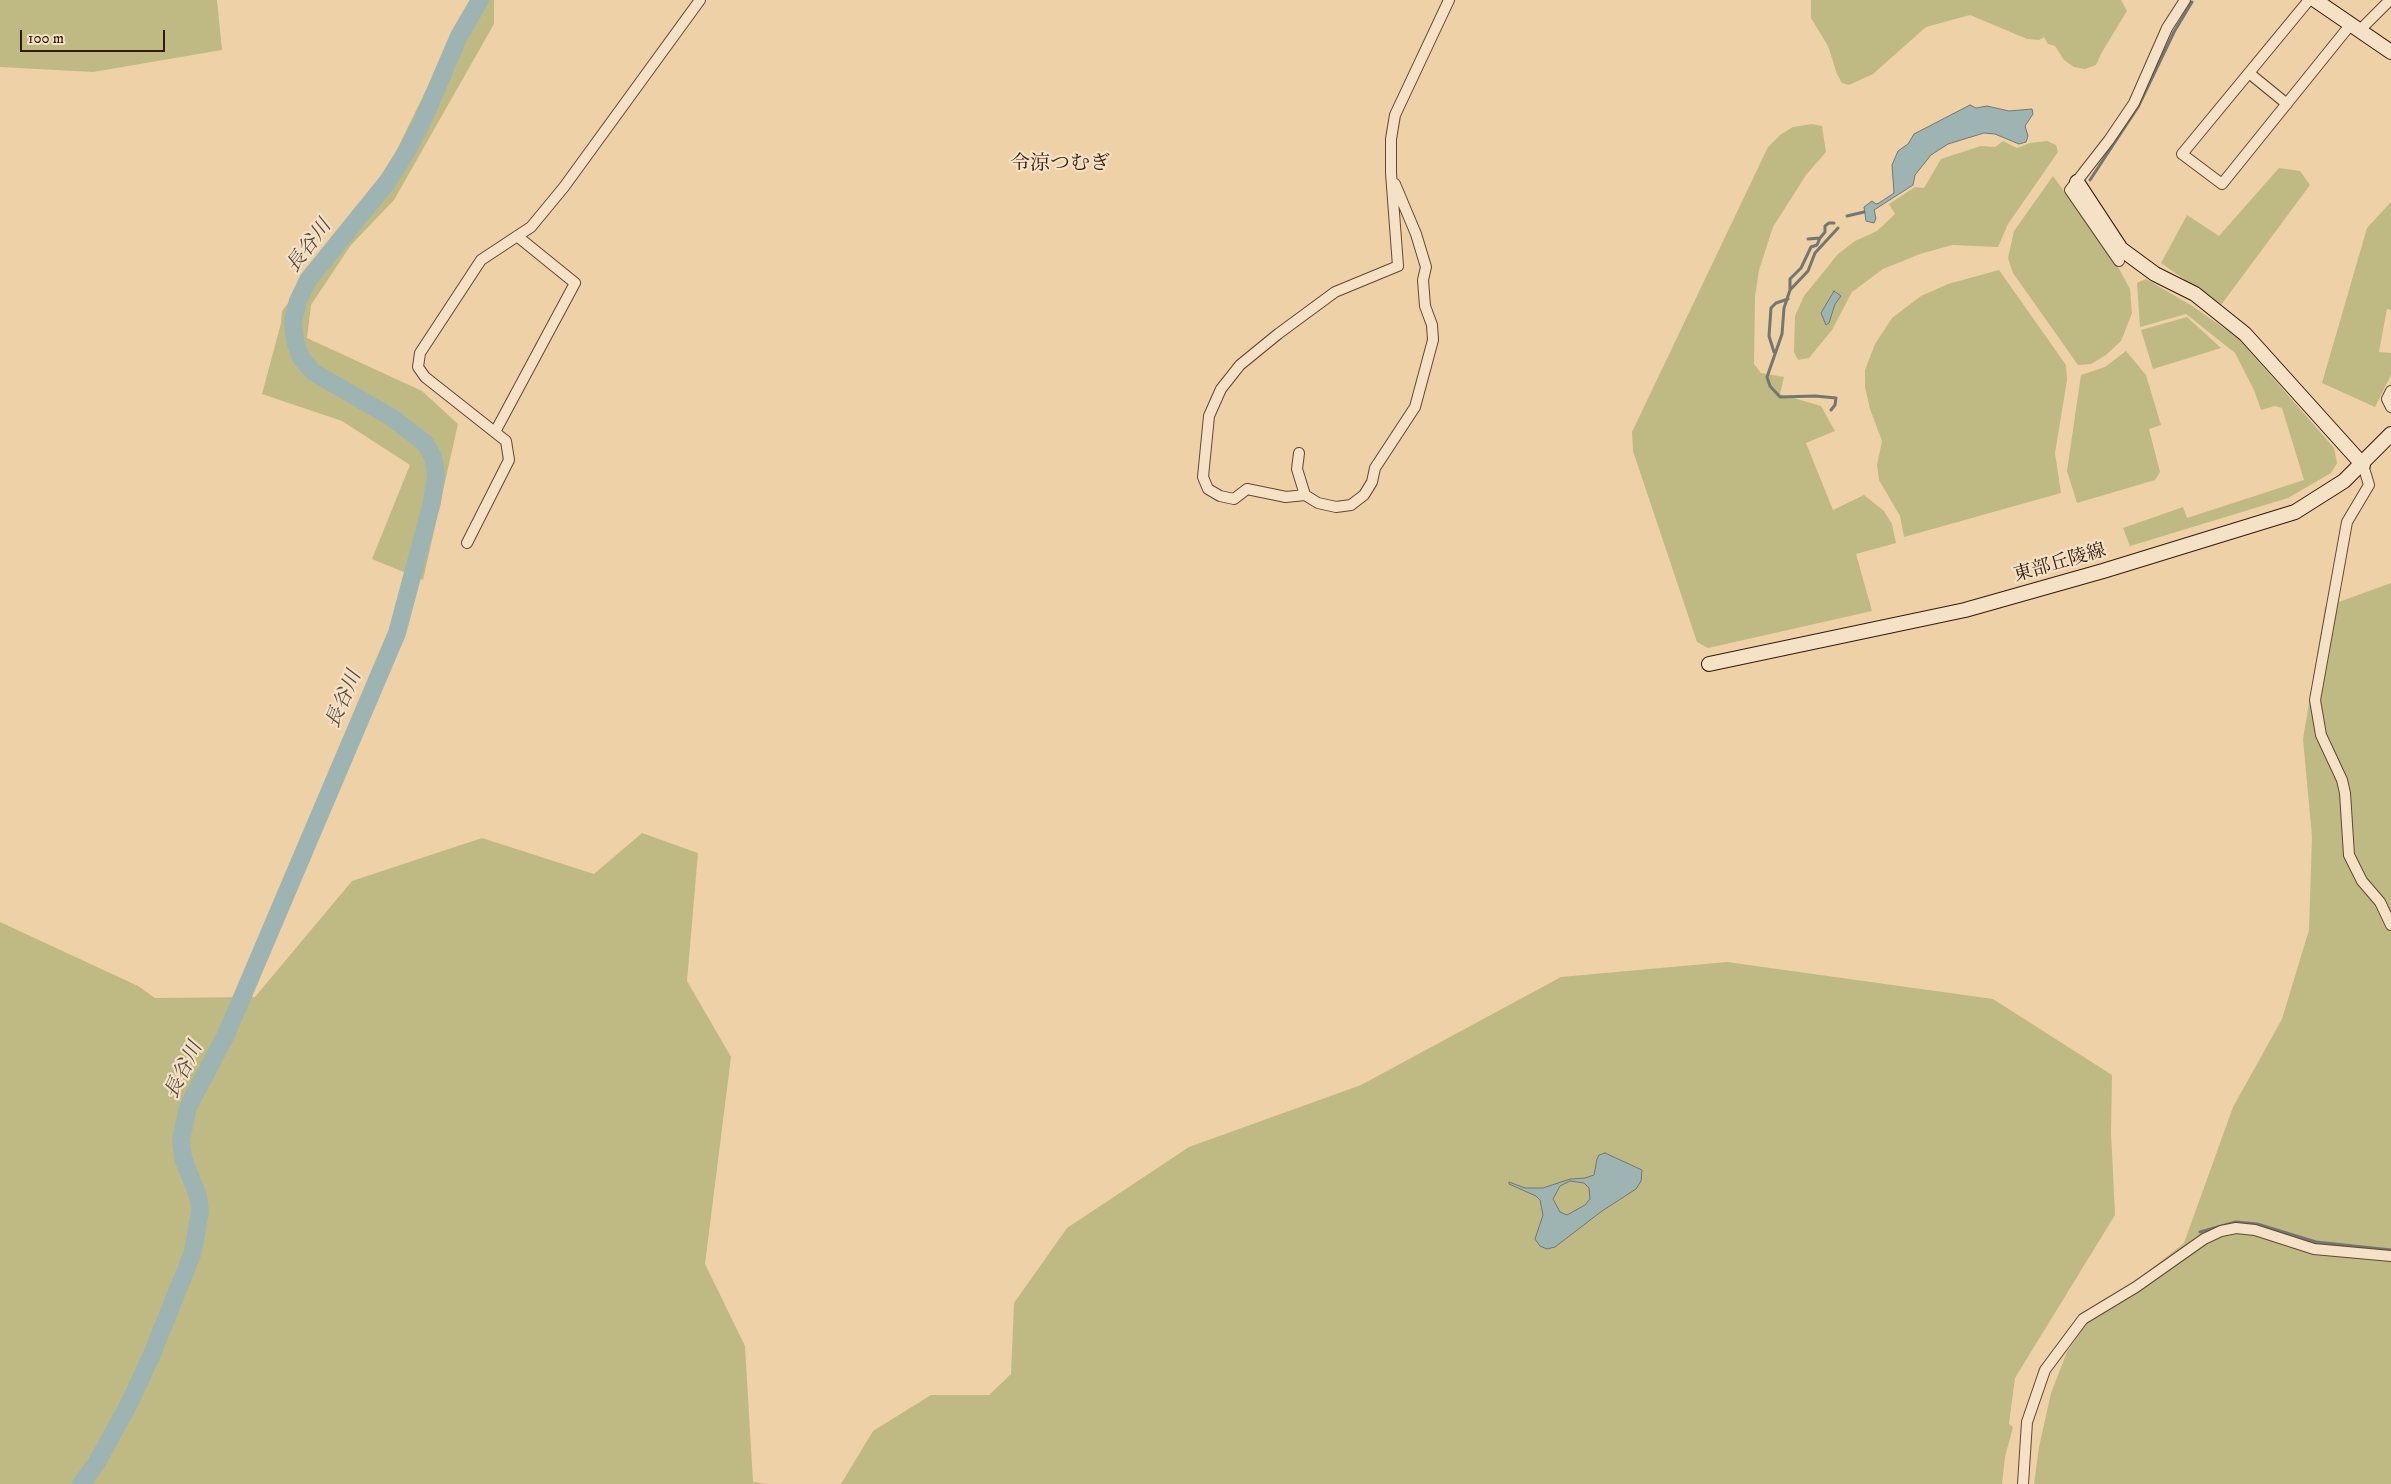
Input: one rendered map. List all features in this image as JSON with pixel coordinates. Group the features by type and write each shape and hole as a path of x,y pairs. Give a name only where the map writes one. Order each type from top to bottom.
{"street":[{"path":"467,543 509,460 506,441 425,377 418,367 420,353 481,260 532,226 564,187 700,0"},
{"path":"1391,173 1407,217 1416,234 1426,267 1423,280 1425,306 1432,325 1433,340 1414,407 1375,468 1372,482 1364,495 1351,505 1336,507 1318,503 1305,495 1286,497 1247,489 1234,499 1220,496 1208,489 1203,477 1210,416 1221,389 1240,365 1335,292 1398,266 1391,173 1391,139 1395,115 1449,0"},
{"path":"2118,261 2070,190 2134,102 2167,28 2185,0"},
{"path":"2387,1 2355,28 2287,104 2222,184 2182,154 2249,73 2317,1 2355,28 2391,52"},
{"path":"2249,73 2287,104"},
{"path":"2077,182 2121,249 2155,274 2195,294 2245,334 2362,465 2369,485 2348,522 2315,700 2321,735 2342,780 2345,793 2349,855 2362,881 2380,902 2391,925"},
{"path":"495,432 575,283 516,236"},
{"path":"2391,391 2387,399 2391,407"},
{"name":"東部丘陵線","path":"1709,664 1965,610 2112,568 2295,512 2322,497 2362,465 2391,434"},
{"path":"1299,453 1297,469 1305,495"},
{"path":"2023,1484 2027,1422 2045,1370 2083,1318 2136,1287 2204,1238 2221,1231 2236,1228 2255,1230 2314,1249 2391,1256"}],"shaded area":[{"path":"0,0 217,0 222,50 93,72 0,67"},
{"path":"470,0 494,0 494,24 394,200 351,245 311,305 307,338 422,391 458,424 423,580 372,559 410,465 342,421 262,394 281,323 282,311 385,174"},
{"path":"1811,0 2121,0 2127,11 2096,65 2085,69 2074,67 2064,60 2055,46 2048,44 2044,37 2039,40 2027,39 1970,15 1926,27 1873,74 1849,85 1842,83 1828,46 1811,18"},
{"path":"1812,124 1822,126 1826,152 1806,175 1773,227 1759,270 1755,297 1754,364 1761,373 1784,377 1780,394 1821,406 1835,431 1806,443 1833,510 1864,495 1884,511 1892,524 1896,543 1856,554 1872,611 1708,648 1697,642 1633,451 1632,432 1768,147 1780,135 1793,127"},
{"path":"2003,141 2017,148 2030,143 2047,141 2056,145 2058,152 2008,224 1998,247 1952,245 1920,254 1883,269 1852,292 1832,330 1809,358 1798,360 1794,352 1795,316 1804,296 1838,254 1855,241 1877,231 1895,214 1889,204 1915,187 1924,188 1941,159 1981,146 1995,147"},
{"path":"2279,168 2300,171 2310,185 2221,305 2161,263 2187,215 2219,236"},
{"path":"2053,176 2118,267 2130,289 2132,313 2121,341 2106,355 2091,364 2078,365 2013,273 2008,258 2014,231"},
{"path":"2391,202 2391,310 2387,309 2379,352 2391,353 2391,375 2375,407 2322,383 2367,228"},
{"path":"1999,270 2066,365 2067,380 2055,453 2061,493 1904,537 1900,516 1879,480 1877,465 1882,441 1870,409 1865,387 1865,370 1875,344 1892,318 1921,296 1948,284"},
{"path":"2146,279 2194,307 2239,339 2334,448 2337,463 2331,473 2288,498 2130,546 2123,528 2183,507 2187,518 2304,480 2282,408 2275,406 2261,410 2254,390 2235,353 2186,314 2140,327 2137,283"},
{"path":"2187,317 2221,348 2153,369 2141,330"},
{"path":"2126,351 2146,375 2161,425 2149,429 2160,472 2155,480 2077,503 2067,471 2081,375 2105,367"},
{"path":"2391,583 2391,1484 2034,1484 2039,1447 2051,1393 2067,1352 2090,1318 2184,1243 2233,1107 2282,1019 2309,930 2312,837 2303,739 2325,607"},
{"path":"642,833 698,853 687,981 731,1057 705,1264 745,1346 753,1482 766,1484 0,1484 0,922 138,986 155,998 255,997 352,881 482,838 594,874"},
{"path":"1727,962 1993,999 2112,1075 2111,1132 2115,1215 2015,1378 2009,1424 2013,1427 2005,1457 2002,1484 841,1484 873,1431 931,1395 989,1395 1011,1374 1014,1303 1067,1228 1189,1147 1361,1085 1561,977"}],"water":[{"path":"1970,105 1976,108 1987,106 2009,111 2032,109 2033,114 2025,126 2028,136 2026,142 2019,144 1995,134 1984,133 1948,144 1931,155 1915,175 1913,185 1874,210 1876,218 1874,223 1866,221 1864,207 1872,201 1876,204 1879,203 1894,193 1892,165 1898,151 1908,144 1914,134"},
{"path":"1834,291 1841,296 1835,304 1829,323 1826,325 1821,313"},
{"path":"1605,1153 1642,1170 1641,1181 1636,1189 1602,1211 1555,1247 1547,1249 1540,1246 1535,1239 1543,1215 1540,1200 1536,1196 1509,1184 1509,1182 1525,1188 1543,1188 1570,1179 1585,1178 1594,1175 1599,1155","holes":["1570,1181 1584,1183 1589,1188 1590,1199 1585,1205 1567,1215 1560,1212 1553,1199 1560,1186"]}],"waterway":[{"name":"長谷川","path":"81,1484 96,1464 130,1402 152,1354 193,1252 200,1211 198,1196 183,1158 181,1140 188,1107 226,1035 397,633 432,502 436,475 433,457 425,443 391,417 313,372 301,358 295,341 293,321 298,301 308,280 388,181 408,149 423,120 459,36 480,0"},
{"path":"2090,180 2138,107 2174,32 2192,2"},
{"path":"1847,216 1864,212"},
{"path":"1808,239 1820,238 1825,232 1825,226 1829,223 1834,223"},
{"path":"1831,410 1835,405 1836,398 1815,396 1780,397 1770,386 1767,377 1782,334 1784,308 1790,290 1808,271 1815,253 1838,228"},
{"path":"1790,290 1790,279 1801,268 1811,247 1817,245 1820,238"},
{"path":"1774,352 1769,336 1771,308 1776,303 1788,299"},
{"path":"2200,1232 2236,1222 2257,1224 2316,1242 2391,1250"}],"district":[{"name":"令涼つむぎ","path":"1060,165"}]}
